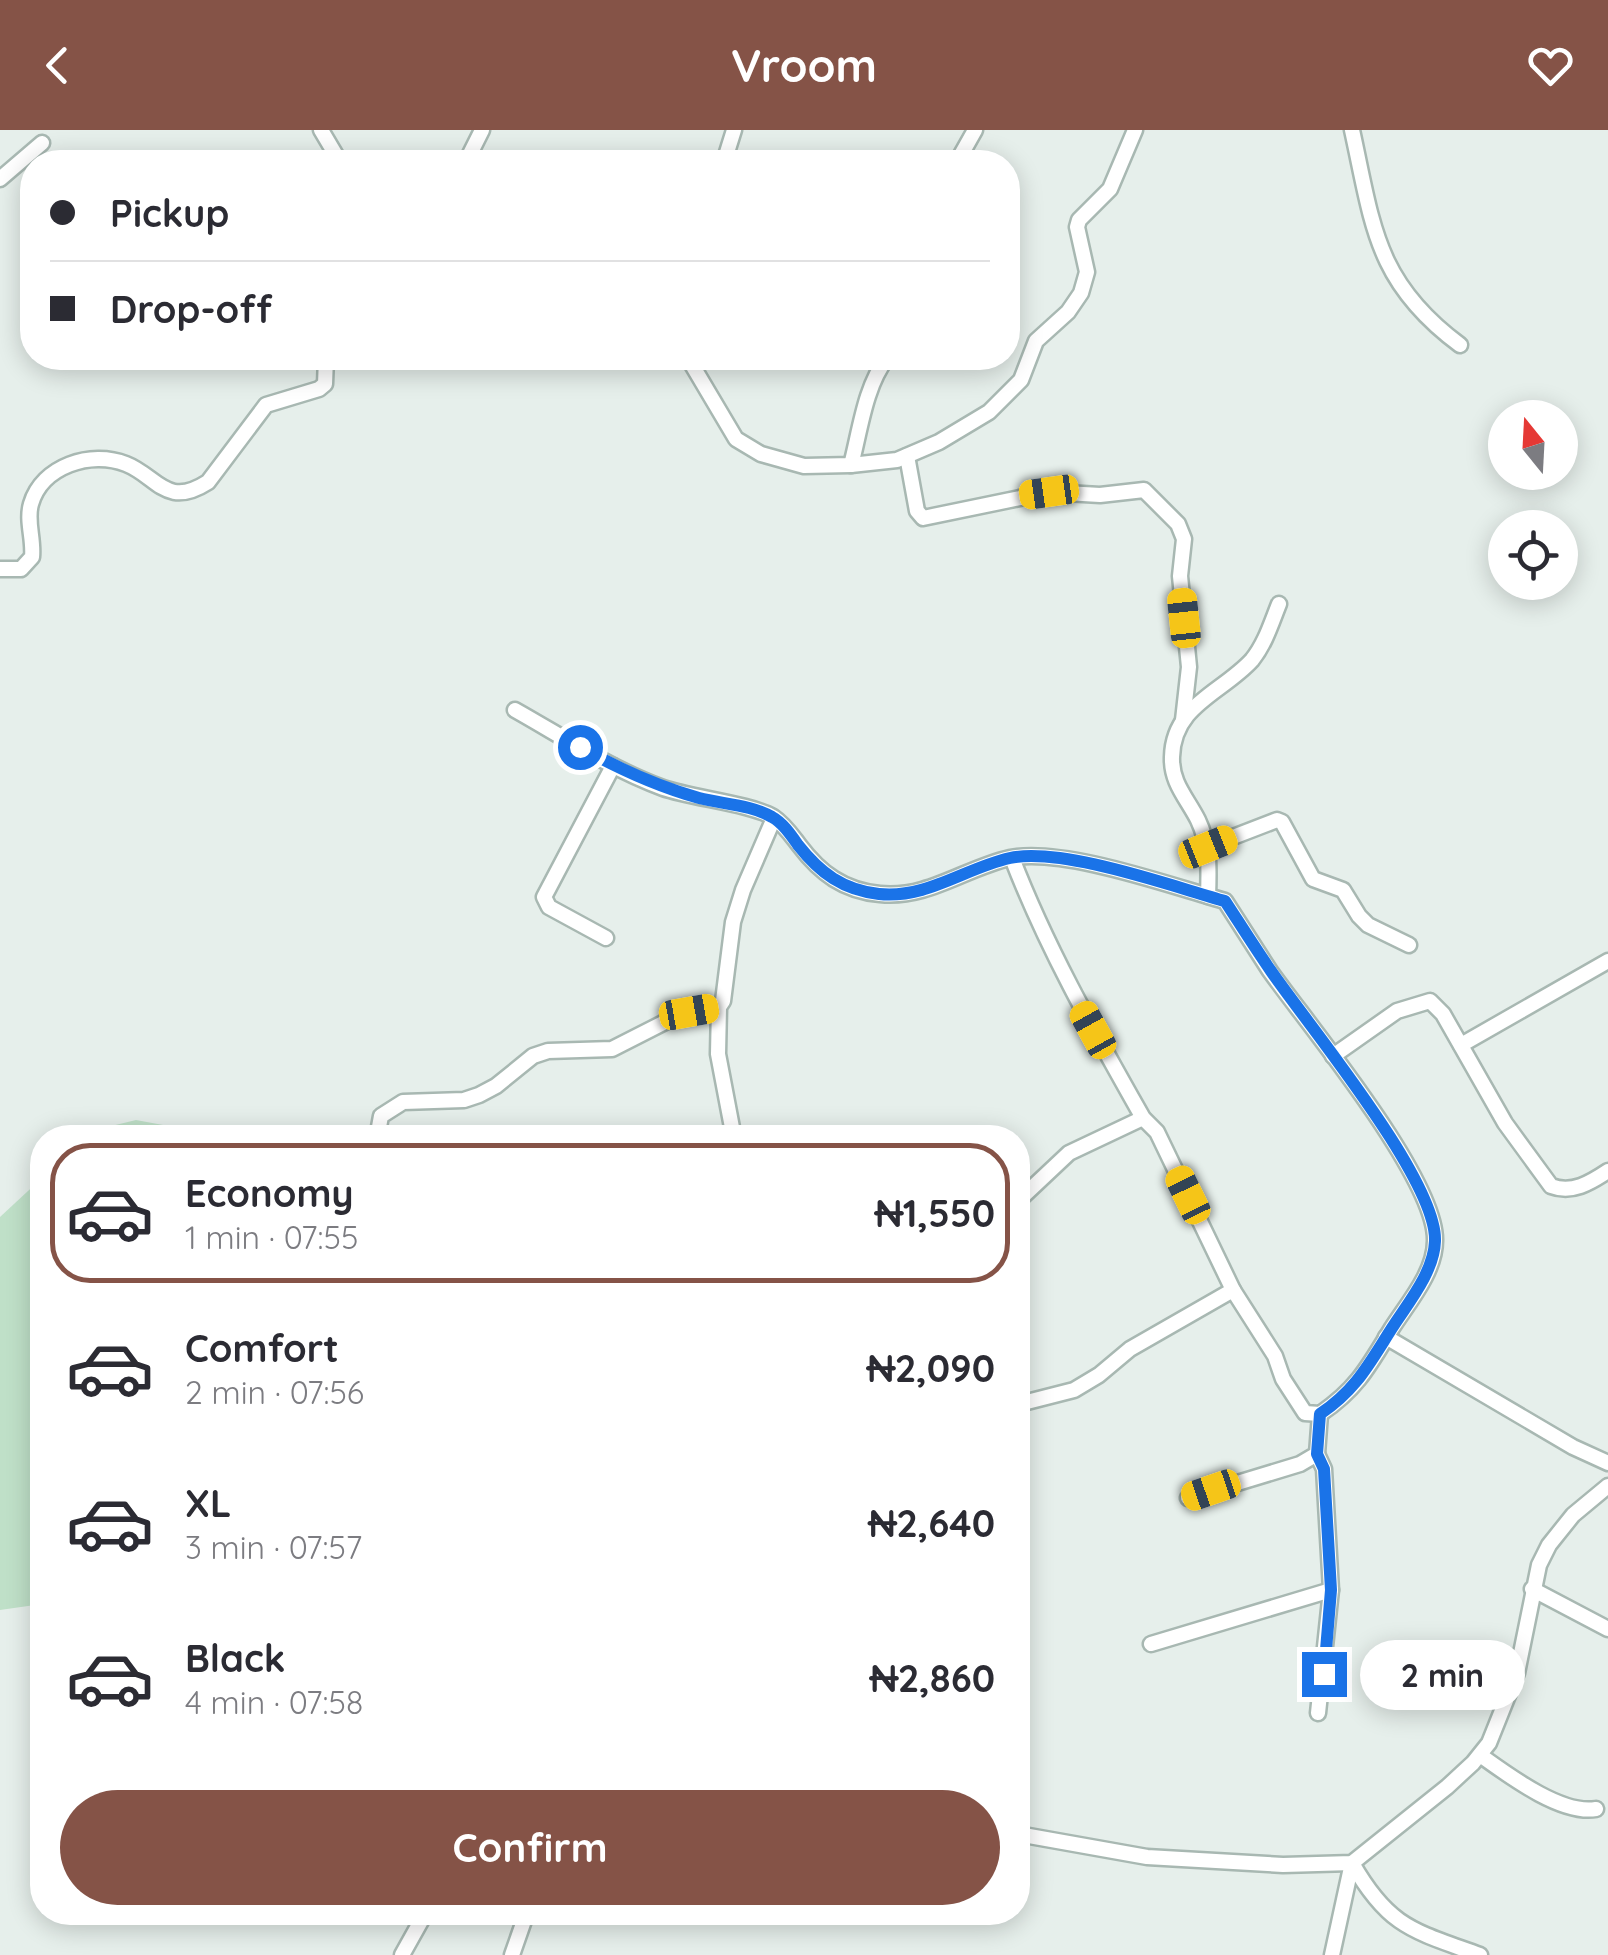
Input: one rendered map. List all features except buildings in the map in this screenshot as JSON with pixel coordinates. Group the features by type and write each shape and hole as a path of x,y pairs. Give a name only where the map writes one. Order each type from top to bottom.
{"street":[{"path":"695,370 736,439 784,462 804,466 875,464 939,442 1002,403 1021,380 1036,340 1074,306 1087,272 1078,220 1110,190 1135,130"},
{"path":"1352,130 1376,241 1388,268 1460,345"},
{"path":"34,150 42,143"},
{"path":"0,178 20,161"},
{"path":"0,569 21,569 32,557 29,511 32,498 49,474 84,460 105,458 129,464 155,486 169,491 196,490 208,482 266,405 320,389 325,384 326,370"},
{"path":"851,466 879,370"},
{"path":"907,456 917,511 923,518 1049,492 1100,495 1144,490 1178,524 1184,539 1180,576 1189,667 1182,720"},
{"path":"1208,896 1208,847 1198,821 1174,781 1173,739 1182,720 1199,701 1232,679 1251,660 1263,644 1279,604"},
{"path":"516,710 613,766 664,788 774,818 825,876 856,890 905,896 1012,858 1032,856 1112,868 1225,901 1270,970 1359,1090 1409,1171 1433,1220 1434,1255 1354,1388 1320,1414 1305,1412 1233,1290 1157,1132 1143,1118 1044,937 1012,858"},
{"path":"606,938 549,907 544,897 613,766"},
{"path":"732,1125 718,1054 720,1007 742,890 774,818"},
{"path":"1208,847 1277,820 1282,822 1312,879 1343,890 1368,925 1409,945"},
{"path":"1460,1045 1608,960"},
{"path":"1334,1056 1382,1020 1423,1001 1437,1005 1504,1124 1551,1186 1568,1189 1606,1176"},
{"path":"379,1125 381,1116 403,1102 464,1100 496,1086 533,1056 548,1051 612,1049 669,1020 720,1007"},
{"path":"1030,1191 1070,1154 1143,1118"},
{"path":"1030,1401 1074,1390 1130,1349 1233,1290"},
{"path":"1386,1337 1608,1463"},
{"path":"1318,1713 1331,1590 1324,1469 1317,1454 1320,1414"},
{"path":"1188,1498 1300,1464 1317,1454"},
{"path":"1030,1836 1146,1857 1282,1866 1352,1864 1480,1755 1497,1728 1517,1673 1532,1589 1549,1545 1573,1515 1608,1486"},
{"path":"1532,1589 1608,1629"},
{"path":"1151,1644 1331,1590"},
{"path":"1480,1755 1519,1782 1561,1803 1584,1810 1596,1809"},
{"path":"1332,1955 1352,1864"},
{"path":"1352,1864 1370,1896 1406,1928 1480,1955"},
{"path":"402,1955 419,1925"},
{"path":"512,1955 522,1925"}],"green space":[{"path":"136,1120 163,1125 116,1125"},
{"path":"30,1189 30,1606 0,1610 0,1217"}],"route":[{"path":"580,747 620,770 664,788 774,818 825,876 856,890 905,896 978,868 1032,856 1112,868 1225,901 1270,970 1359,1090 1419,1188 1436,1238 1434,1255 1424,1276 1354,1388 1320,1414 1317,1454 1324,1469 1331,1590 1324,1674"}]}
